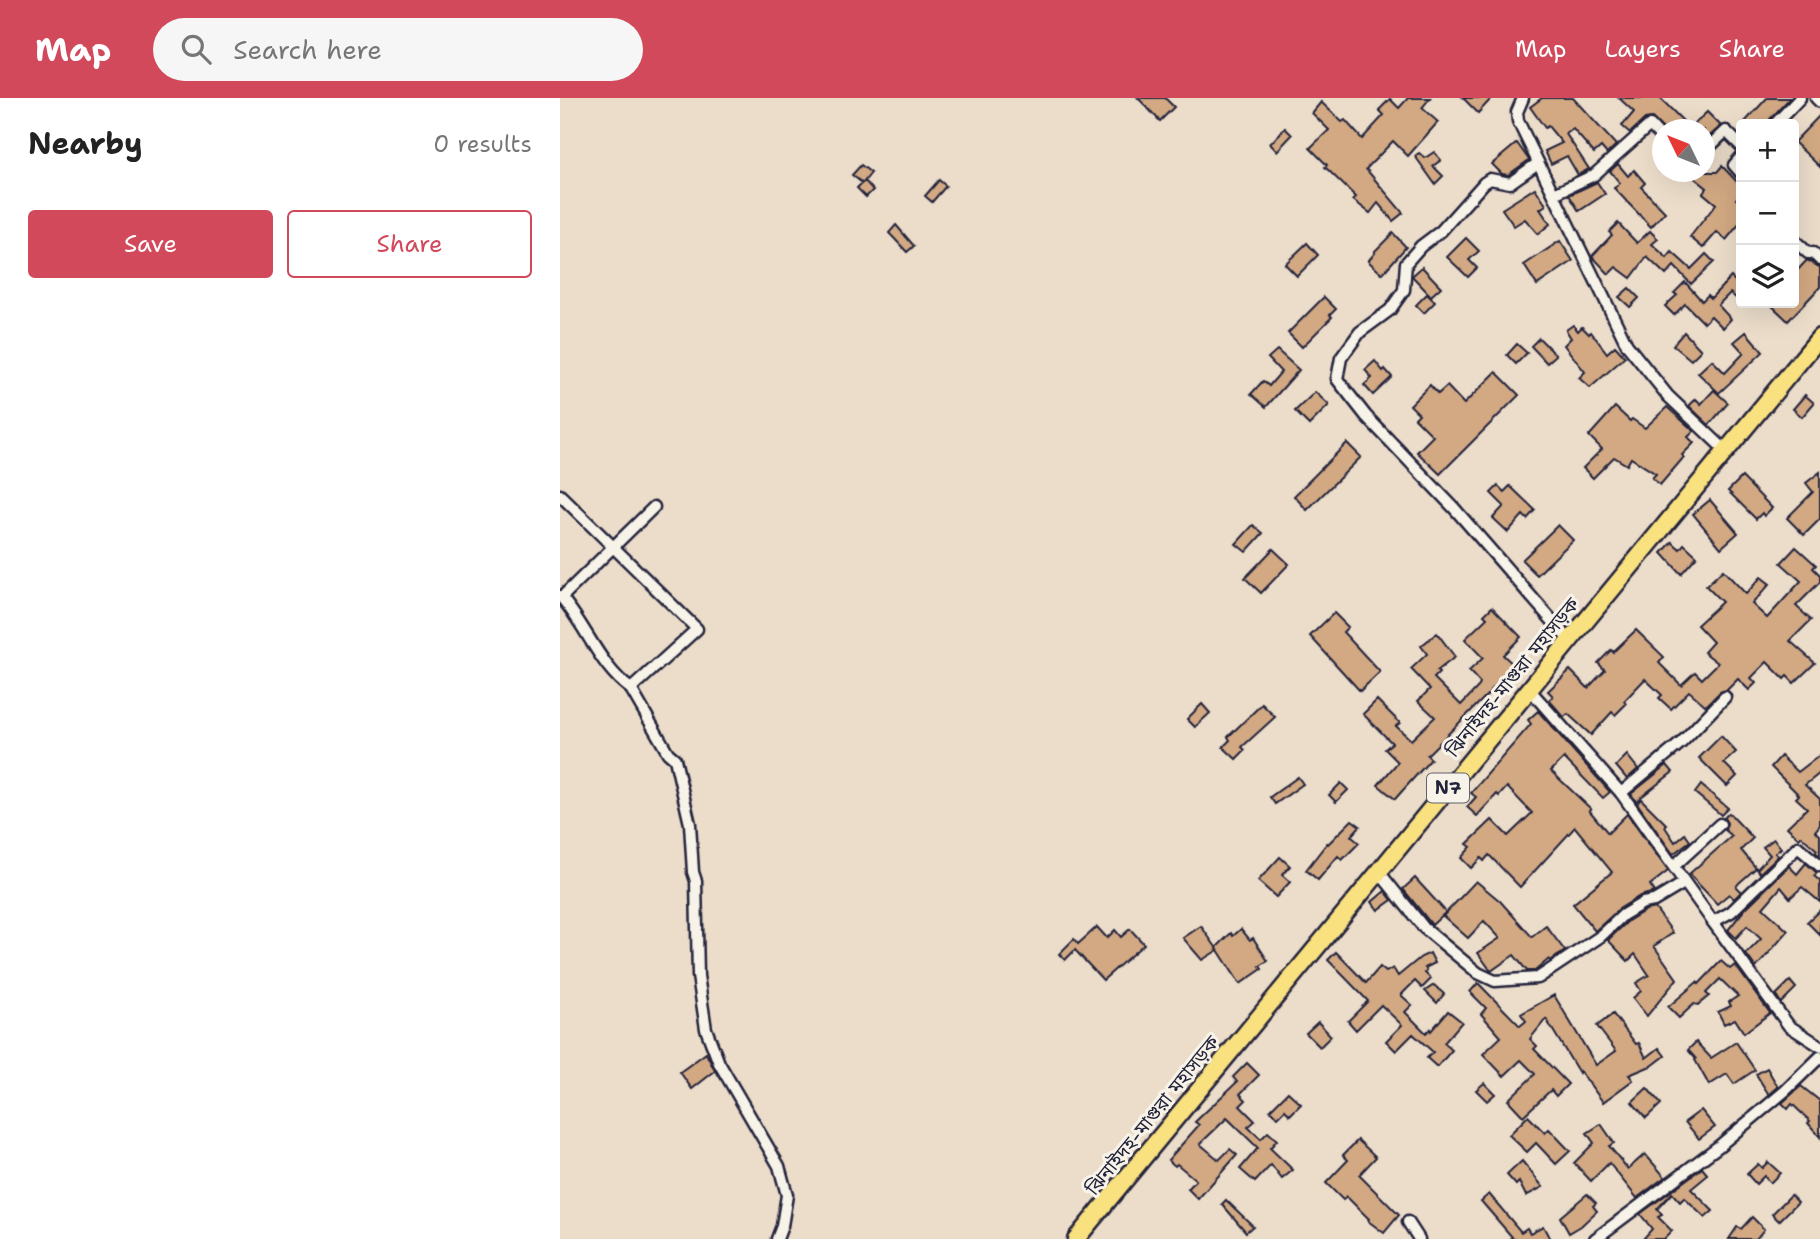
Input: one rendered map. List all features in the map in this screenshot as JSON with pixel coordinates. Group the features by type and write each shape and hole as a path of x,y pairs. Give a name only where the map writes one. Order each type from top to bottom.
{"highway":[{"name":"ঝিনাইদহ-মাগুরা মহাসড়ক","path":"1076,1239 1820,337"}],"street":[{"path":"1523,98 1517,112 1518,121 1627,345 1668,396 1726,451"},
{"path":"1780,119 1800,98"},
{"path":"1816,98 1820,102"},
{"path":"1554,194 1594,175 1650,125 1652,127"},
{"path":"1715,142 1726,131 1736,141"},
{"path":"1538,163 1510,183 1490,179 1484,183 1441,231 1421,246 1406,263 1404,290 1390,310 1360,332 1341,358 1337,379 1366,416 1454,509 1570,640"},
{"path":"1799,245 1820,260"},
{"path":"560,495 697,629 631,689"},
{"path":"654,507 561,597 591,642 631,689 668,753 675,759 690,824 696,894 698,975 706,1029 719,1063 779,1166 787,1195 777,1239"},
{"path":"1530,689 1621,793 1789,1026 1820,1046"},
{"path":"1621,793 1682,741 1724,697"},
{"path":"1674,866 1720,824"},
{"path":"1713,922 1731,912 1798,846 1820,866"},
{"path":"1379,872 1424,928 1478,973 1495,981 1538,978 1601,936 1623,915 1684,883"},
{"path":"1595,1239 1719,1146 1786,1091 1820,1057"},
{"path":"1408,1223 1419,1239"}],"building":[{"path":"1138,98 1165,98 1174,107 1160,121"},
{"path":"1408,98 1430,98 1422,108 1438,122 1408,156 1393,141 1366,169 1403,213 1393,221 1378,203 1370,213 1353,200 1356,197 1310,148 1329,130 1312,113 1321,102 1342,122 1345,120 1362,139 1384,115 1379,110 1390,99 1399,108"},
{"path":"1463,98 1492,98 1478,113"},
{"path":"1542,98 1573,98 1616,145 1607,154 1601,147 1594,153 1573,129 1566,134 1589,169 1578,175 1567,156 1551,164 1545,151 1562,143 1548,126 1545,128 1530,107"},
{"path":"1619,98 1660,98 1681,119 1645,119 1630,133 1622,126 1634,112"},
{"path":"1767,98 1790,98 1770,119 1748,119"},
{"path":"1707,112 1714,119 1700,119"},
{"path":"1820,115 1820,167 1799,147 1799,137"},
{"path":"1715,120 1721,126 1715,131"},
{"path":"1285,128 1292,135 1277,151 1270,144"},
{"path":"1517,143 1529,160 1508,175 1502,174 1492,164"},
{"path":"1434,152 1441,160 1433,166 1443,176 1435,184 1415,156 1419,153 1425,158"},
{"path":"1618,164 1628,176 1634,170 1645,183 1641,187 1665,212 1651,227 1614,188 1620,183 1610,171"},
{"path":"861,165 871,173 863,183 865,181 873,190 866,197 857,188 862,183 852,175"},
{"path":"1722,166 1736,181 1736,228 1726,240 1717,232 1703,248 1690,237 1716,204 1703,193 1707,188 1700,182 1715,182 1717,172"},
{"path":"939,180 946,186 932,202 925,196"},
{"path":"1597,182 1605,194 1579,211 1569,195"},
{"path":"1535,188 1546,205 1540,209 1550,224 1538,234 1525,219 1514,226 1502,209"},
{"path":"1618,223 1637,243 1650,231 1658,239 1652,244 1667,258 1672,252 1691,269 1706,254 1714,262 1691,284 1674,266 1666,275 1647,257 1631,278 1616,267 1609,274 1592,256 1612,235 1609,232"},
{"path":"896,225 914,246 907,252 889,233"},
{"path":"1393,233 1406,247 1382,274 1368,261"},
{"path":"1466,238 1479,251 1469,260 1477,268 1468,277 1447,257"},
{"path":"1560,241 1573,261 1537,285 1524,265"},
{"path":"1307,243 1318,255 1297,276 1285,264"},
{"path":"1807,260 1820,267 1820,287 1788,321 1774,308 1799,308 1799,269"},
{"path":"1422,267 1441,287 1431,296 1412,276"},
{"path":"1731,277 1736,282 1736,298 1730,293 1718,305 1731,319 1723,328 1711,316 1704,323 1685,304 1674,315 1665,306 1677,295 1674,293 1685,282 1702,301 1708,295 1711,298"},
{"path":"1629,288 1639,298 1630,307 1619,297"},
{"path":"1427,294 1435,302 1424,313 1416,305"},
{"path":"1324,297 1336,309 1330,315 1332,317 1302,347 1288,333"},
{"path":"1573,325 1578,331 1582,327 1589,334 1591,332 1607,353 1615,346 1625,357 1590,388 1579,378 1585,372 1564,345 1571,338 1566,330"},
{"path":"1684,332 1701,350 1691,360 1673,345"},
{"path":"1746,332 1763,352 1719,393 1698,373 1712,360 1725,373 1744,353 1734,342"},
{"path":"1539,338 1556,355 1547,363 1531,346"},
{"path":"1517,344 1527,353 1516,364 1507,355"},
{"path":"1277,350 1299,370 1266,407 1251,394 1263,381 1269,386 1281,372 1268,358"},
{"path":"1375,361 1392,377 1373,395 1364,385 1372,378 1365,370"},
{"path":"1496,372 1519,395 1440,474 1417,452 1433,436 1415,418 1419,414 1410,405 1430,385 1438,394 1447,386 1464,404"},
{"path":"1714,390 1728,403 1709,425 1689,406 1696,399 1701,404"},
{"path":"1315,392 1329,405 1309,425 1295,411"},
{"path":"1805,395 1814,403 1802,417 1793,409"},
{"path":"1615,407 1630,421 1632,419 1645,428 1667,407 1694,431 1688,437 1694,443 1660,485 1652,478 1656,474 1631,458 1627,465 1614,457 1593,478 1583,468 1602,449 1589,436"},
{"path":"1347,443 1361,457 1307,510 1294,496"},
{"path":"1820,472 1820,519 1804,535 1787,518 1813,492 1806,483"},
{"path":"1742,477 1772,508 1764,516 1762,513 1756,519 1728,491"},
{"path":"1498,486 1504,492 1510,486 1535,510 1527,519 1523,515 1508,532 1493,518 1504,506 1491,493"},
{"path":"1710,500 1738,533 1721,548 1693,514"},
{"path":"1253,525 1263,533 1246,552 1236,544"},
{"path":"1558,525 1573,540 1537,575 1522,560"},
{"path":"1672,542 1680,549 1684,544 1697,556 1681,574 1662,553"},
{"path":"1796,547 1816,565 1813,568 1820,575 1820,582 1796,606 1811,620 1790,641 1815,663 1794,683 1787,676 1784,679 1767,662 1751,678 1756,683 1749,690 1738,679 1706,706 1689,691 1671,709 1659,698 1662,695 1645,679 1624,701 1626,704 1615,715 1612,712 1591,735 1568,714 1564,717 1549,700 1553,696 1548,691 1570,670 1588,688 1605,670 1598,663 1636,630 1664,657 1659,663 1681,685 1695,672 1702,679 1718,663 1704,652 1713,642 1697,625 1722,602 1706,586 1723,570 1746,594 1761,577 1770,584 1752,604 1767,618 1801,581 1781,563"},
{"path":"1273,549 1289,564 1261,593 1245,578"},
{"path":"1492,607 1521,637 1503,655 1514,665 1427,755 1431,759 1395,799 1378,785 1398,762 1385,749 1392,743 1363,714 1377,700 1400,723 1396,726 1411,740 1435,717 1418,701 1430,689 1411,669 1427,654 1421,646 1437,633 1455,657 1437,671 1439,673 1434,678 1461,705 1479,686 1480,683 1469,671 1483,658 1465,639 1487,618 1484,615"},
{"path":"1334,613 1348,627 1343,632 1380,672 1360,691 1310,636"},
{"path":"1202,704 1210,713 1195,727 1187,719"},
{"path":"1262,704 1275,717 1242,747 1245,750 1236,759 1223,747 1230,740 1228,737"},
{"path":"1538,711 1610,792 1603,798 1564,758 1551,771 1591,809 1589,810 1608,833 1627,814 1668,871 1650,885 1655,892 1640,896 1619,909 1595,931 1573,904 1612,872 1575,827 1520,887 1489,855 1484,861 1481,858 1471,868 1461,858 1471,847 1467,844 1492,820 1508,836 1532,813 1507,787 1477,816 1467,807 1476,797 1471,793 1531,724 1528,720"},
{"path":"1721,736 1736,752 1724,763 1737,776 1727,786 1699,758"},
{"path":"1627,755 1638,769 1627,779 1616,766"},
{"path":"1820,755 1820,773 1805,785 1820,799 1820,825 1815,831 1820,835 1820,856 1815,852 1817,850 1787,827 1807,808 1796,798 1799,795 1771,767 1781,756 1798,772"},
{"path":"1667,765 1673,772 1636,801 1631,794"},
{"path":"1298,777 1303,784 1275,804 1270,797"},
{"path":"1341,783 1348,790 1336,802 1329,795"},
{"path":"1701,785 1728,808 1721,815 1695,793"},
{"path":"1641,799 1667,825 1665,827 1675,842 1685,834 1690,841 1673,854 1637,803"},
{"path":"1729,813 1753,838 1741,850 1756,868 1736,887 1741,892 1734,899 1729,894 1717,904 1689,874 1732,836 1725,830 1727,823 1724,818"},
{"path":"1352,820 1360,826 1351,836 1359,843 1342,860 1338,856 1318,880 1306,870 1327,843"},
{"path":"1774,839 1781,848 1775,853 1778,856 1760,873 1757,869 1770,855 1763,847"},
{"path":"1280,857 1290,866 1282,875 1290,882 1276,897 1258,881"},
{"path":"1806,863 1817,873 1814,876 1820,881 1820,902 1802,887 1790,898 1781,887 1763,908 1788,931 1756,968 1746,954 1761,939 1747,926 1736,938 1728,930 1745,909 1789,866 1797,874"},
{"path":"1415,878 1446,912 1432,925 1403,889"},
{"path":"1476,881 1500,901 1532,937 1546,926 1565,951 1550,961 1549,959 1535,971 1527,971 1514,955 1491,971 1478,953 1500,938 1484,921 1468,938 1443,916"},
{"path":"1385,891 1392,900 1378,910 1372,902"},
{"path":"1655,908 1673,933 1654,946 1677,979 1647,1016 1633,998 1641,991 1636,983 1649,975 1635,954 1628,961 1608,940 1628,921 1646,910"},
{"path":"1820,910 1820,935 1807,922"},
{"path":"1201,926 1218,950 1202,960 1183,938"},
{"path":"1097,927 1107,938 1115,930 1121,937 1130,929 1144,944 1103,980 1075,950 1065,960 1059,954 1074,939 1078,944"},
{"path":"1241,929 1250,940 1253,938 1268,961 1260,966 1262,969 1240,984 1217,947 1231,933 1233,936"},
{"path":"1336,952 1366,983 1380,967 1386,972 1393,968 1398,976 1430,953 1435,963 1425,968 1425,973 1431,979 1422,988 1415,981 1401,995 1412,1005 1405,1012 1426,1033 1430,1029 1431,1031 1448,1011 1462,1022 1444,1043 1452,1050 1437,1067 1427,1058 1433,1052 1413,1034 1396,1051 1386,1041 1402,1025 1381,1005 1356,1030 1348,1021 1368,1001 1328,960"},
{"path":"1721,961 1730,969 1735,965 1770,1013 1744,1033 1735,1019 1724,1024 1718,1012 1731,1006 1729,1002 1738,996 1720,979 1706,993 1709,996 1698,1005 1694,1004 1679,1018 1668,1007 1697,982 1699,984"},
{"path":"1790,981 1796,988 1781,1003 1776,995"},
{"path":"1478,983 1520,1026 1526,1021 1521,1014 1554,995 1596,1065 1616,1051 1597,1026 1613,1014 1636,1044 1639,1043 1646,1058 1659,1048 1665,1056 1653,1065 1629,1075 1633,1080 1603,1102 1580,1071 1579,1073 1546,1019 1530,1039 1537,1046 1534,1049 1568,1084 1556,1096 1551,1090 1523,1116 1508,1100 1535,1074 1521,1060 1504,1076 1483,1054 1501,1037 1481,1014 1486,1008 1470,992"},
{"path":"1434,985 1444,994 1437,1003 1425,991"},
{"path":"1318,1022 1331,1036 1320,1047 1306,1033"},
{"path":"1696,1042 1711,1058 1736,1042 1755,1070 1734,1084 1727,1074 1709,1085 1696,1059 1688,1050"},
{"path":"706,1053 715,1071 692,1089 680,1072"},
{"path":"1247,1063 1259,1075 1240,1094 1246,1100 1240,1106 1255,1121 1248,1127 1261,1139 1268,1132 1277,1140 1270,1148 1293,1170 1282,1179 1271,1165 1255,1182 1240,1169 1258,1148 1227,1118 1200,1144 1219,1160 1230,1149 1237,1155 1198,1199 1188,1189 1196,1180 1168,1160 1199,1125 1195,1122 1237,1082 1233,1077"},
{"path":"1767,1068 1778,1087 1769,1095 1756,1074"},
{"path":"1484,1083 1495,1094 1487,1101 1476,1090"},
{"path":"1801,1086 1820,1101 1820,1137 1808,1123 1810,1121 1792,1104 1788,1109 1782,1103"},
{"path":"1647,1088 1661,1104 1646,1118 1632,1102"},
{"path":"1288,1092 1301,1104 1290,1115 1285,1110 1278,1117 1270,1110"},
{"path":"1701,1110 1715,1127 1699,1139 1685,1122"},
{"path":"1528,1116 1545,1133 1549,1129 1570,1151 1556,1164 1536,1143 1527,1152 1509,1135"},
{"path":"1601,1124 1614,1143 1609,1146 1628,1169 1645,1154 1665,1177 1637,1198 1609,1163 1591,1181 1574,1163 1594,1143 1587,1133"},
{"path":"1358,1140 1376,1157 1359,1175 1399,1215 1384,1233 1368,1221 1346,1196 1343,1200 1326,1183 1348,1160 1343,1155"},
{"path":"1522,1161 1543,1187 1526,1196 1519,1182 1516,1185 1507,1175"},
{"path":"1768,1162 1780,1173 1770,1183 1764,1176 1756,1184 1747,1174 1758,1164 1762,1168"},
{"path":"1702,1168 1708,1175 1691,1189 1713,1211 1705,1218 1684,1198 1680,1202 1672,1193 1657,1209 1662,1215 1658,1217 1672,1231 1664,1239 1643,1239 1652,1229 1640,1214"},
{"path":"1489,1194 1521,1232 1527,1228 1530,1233 1543,1226 1550,1239 1510,1239 1512,1237 1481,1201"},
{"path":"1587,1194 1596,1203 1593,1206 1597,1211 1569,1233 1560,1217"},
{"path":"1791,1195 1798,1202 1779,1221 1772,1214"},
{"path":"1226,1200 1253,1226 1246,1232 1222,1204"},
{"path":"1752,1217 1764,1229 1756,1239 1729,1239 1737,1227 1741,1229"}]}
